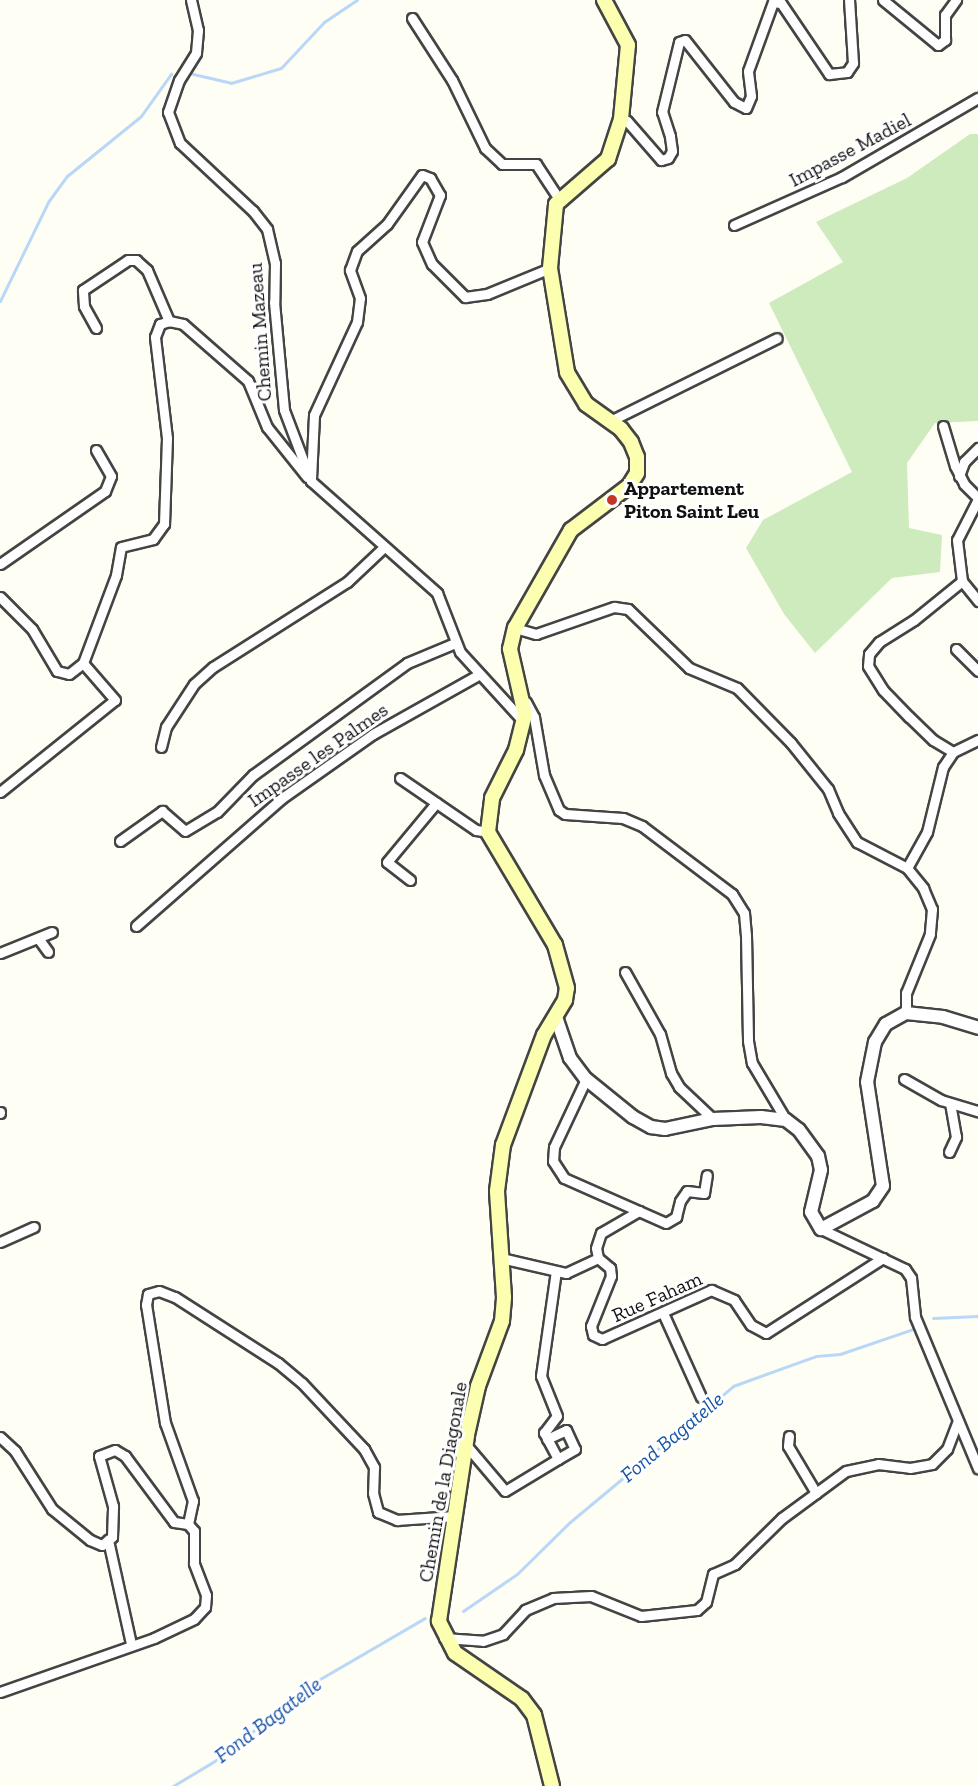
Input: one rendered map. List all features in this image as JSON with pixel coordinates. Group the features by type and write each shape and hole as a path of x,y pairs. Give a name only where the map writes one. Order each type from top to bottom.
{"main road":[{"path":"488,832 492,798 516,750 524,722 520,690 510,649 515,628 571,530 629,486 637,473 637,457 631,442 610,421 586,404 567,372 550,268 550,233 559,199 608,159 621,119 628,45 604,0"},
{"name":"Chemin de la Diagonale","path":"444,1638 439,1621 466,1445 478,1386 502,1321 497,1191 503,1145 544,1035 556,1017 567,988 561,958 488,832"},
{"path":"444,1638 468,1664 522,1699 534,1715 552,1786"}],"street":[{"name":"Chemin Mazeau","path":"191,0 198,30 196,53 179,80 168,112 180,143 253,211 267,229 275,263 274,302 284,410 311,481 383,548 437,593 455,643 478,675 524,722"},
{"path":"621,119 627,121 661,159 668,158 671,144 662,112 679,42 685,40 734,102 746,108 751,96 748,71 773,2 781,3 829,74 847,72 853,63 849,0"},
{"path":"883,0 938,45 945,40 945,15 956,0"},
{"path":"412,18 452,80 484,148 502,165 536,164 559,199"},
{"name":"Impasse Madiel","path":"734,225 842,177 978,98"},
{"path":"311,481 314,415 357,322 360,298 350,270 357,251 387,224 422,176 430,177 440,195 422,242 432,264 465,297 488,294 550,268"},
{"path":"96,328 84,306 83,290 128,260 136,260 147,270 169,321"},
{"path":"0,597 32,629 57,671 69,674 83,663 116,575 121,547 153,539 164,524 167,438 155,337 160,324 169,321 183,324 248,381 273,436 311,481"},
{"path":"610,421 777,338"},
{"path":"944,426 959,476 978,498 957,540 962,581 978,601"},
{"path":"959,476 964,462 978,448"},
{"path":"0,564 105,491 111,477 96,450"},
{"path":"161,747 171,719 194,684 213,667 346,582 383,548"},
{"path":"953,752 933,740 909,717 883,690 868,666 869,654 879,642 914,620 962,581"},
{"path":"515,628 536,634 614,608 628,609 689,668 736,687 791,743 828,789 838,813 857,842 907,868 923,888 932,909 930,934 906,993 906,1013"},
{"path":"120,841 162,811 185,831 217,812 253,775 407,663 455,643"},
{"path":"956,649 978,671"},
{"path":"0,792 115,700 83,663"},
{"name":"Impasse les Palmes","path":"136,926 282,798 373,734 478,675"},
{"path":"520,690 534,717 544,775 559,810 573,815 623,818 642,826 732,894 744,913 748,1041 752,1063 786,1120 810,1141 818,1156 821,1170 811,1212 821,1229 905,1269 911,1278 915,1317 978,1468"},
{"path":"907,868 927,832 943,766 953,752 978,740"},
{"path":"400,778 476,830 488,832"},
{"path":"410,880 387,862 436,803"},
{"path":"0,953 52,932"},
{"path":"38,938 48,952"},
{"path":"625,972 660,1034 670,1073 679,1087 714,1119"},
{"path":"821,1229 873,1201 883,1186 867,1082 875,1042 886,1024 906,1013 944,1017 978,1028"},
{"path":"556,1017 570,1058 586,1079 633,1117 651,1126 665,1129 714,1119 786,1120"},
{"path":"586,1079 563,1121 553,1161 564,1178 639,1211 672,1222 687,1191 704,1193 707,1175"},
{"path":"904,1079 950,1104 966,1104 978,1111"},
{"path":"950,1104 956,1137 950,1152"},
{"path":"501,1258 567,1273 598,1258 596,1248 601,1233 639,1211"},
{"path":"0,1242 34,1227"},
{"name":"Rue Faham","path":"598,1258 610,1268 611,1276 593,1318 593,1335 602,1339 614,1336 663,1313 702,1292 722,1291 734,1300 760,1333 766,1333 883,1258"},
{"path":"556,1270 541,1376 556,1416 544,1432 558,1459"},
{"path":"188,1524 193,1501 165,1423 148,1322 146,1305 148,1294 153,1290 176,1297 302,1383 364,1449 374,1467 373,1493 378,1512 397,1520 454,1516"},
{"path":"663,1313 700,1397"},
{"path":"444,1638 483,1641 503,1634 525,1610 553,1598 591,1596 640,1616 697,1610 706,1602 713,1574 735,1564 782,1518 846,1471 878,1464 910,1468 932,1464 947,1449 958,1421"},
{"path":"466,1445 505,1491 575,1449 566,1430 547,1439"},
{"path":"789,1436 788,1446 816,1493"},
{"path":"0,1437 15,1451 65,1522 102,1545 112,1537 113,1506 99,1456 115,1450 125,1456 174,1522 188,1524 194,1531 194,1563 206,1595 205,1607 180,1627 0,1692"},
{"path":"108,1540 131,1644"}],"green space":[{"path":"970,134 978,134 978,421 935,423 907,463 909,528 942,535 940,572 892,578 815,653 784,614 746,548 763,520 852,472 769,303 843,262 816,222 907,178"}],"waterway":[{"path":"193,74 231,83 281,68 324,22 357,0"},
{"path":"0,301 48,202 67,176 141,116 171,74"},
{"name":"Fond Bagatelle","path":"933,1318 978,1316"},
{"name":"Fond Bagatelle","path":"463,1611 517,1574 570,1522 733,1386 816,1356 840,1354 916,1328"},
{"name":"Fond Bagatelle","path":"173,1786 223,1756 308,1686 425,1618"}],"place":[{"name":"Appartement Piton Saint Leu","path":"612,500"}]}
